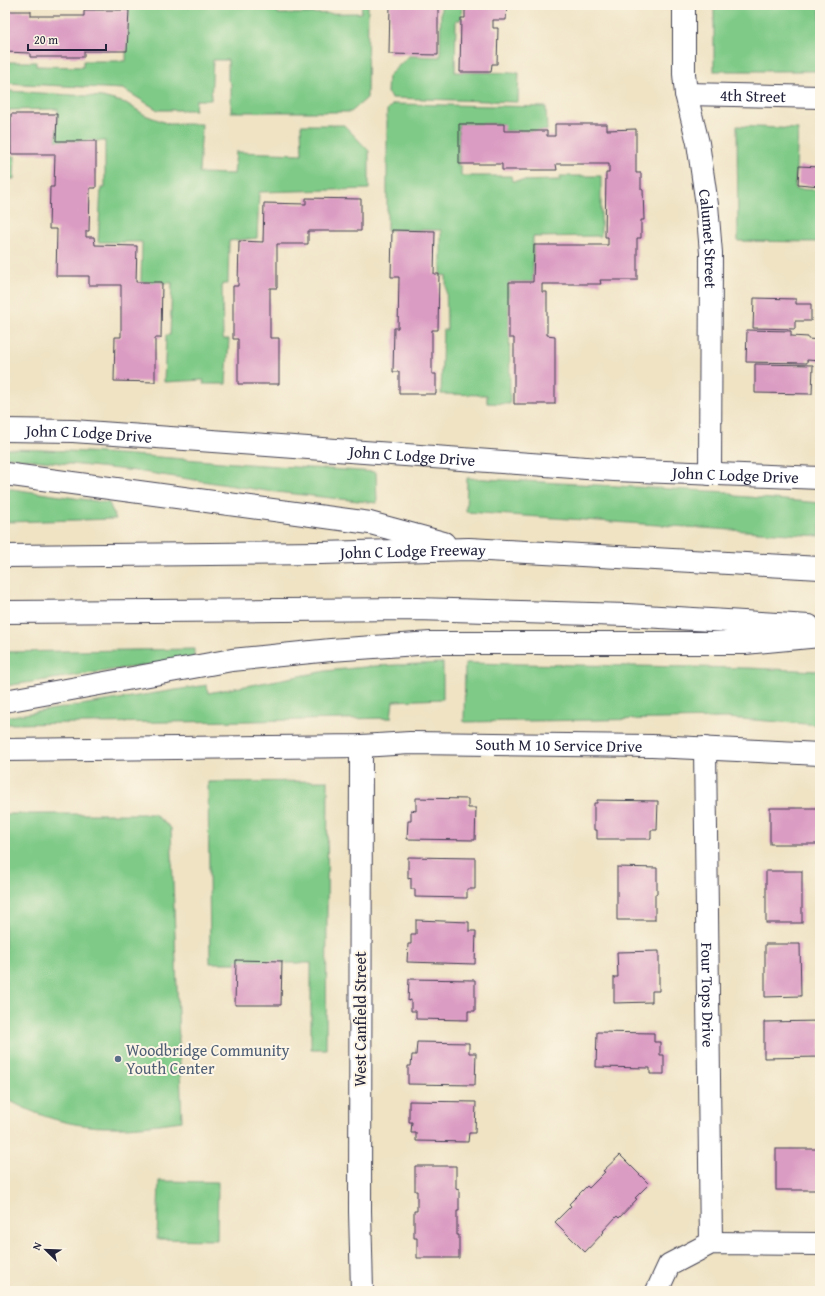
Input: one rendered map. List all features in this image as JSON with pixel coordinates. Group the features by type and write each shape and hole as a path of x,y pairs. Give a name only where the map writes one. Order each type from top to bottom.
{"main road":[{"name":"Calumet Street","path":"684,5 684,74 686,94 698,143 707,205 711,253 710,474"},
{"name":"4th Street","path":"686,94 820,97"},
{"name":"John C Lodge Drive","path":"5,430 73,431 614,470 820,478"},
{"path":"5,474 370,523 469,549"},
{"name":"John C Lodge Freeway","path":"5,556 321,553 469,549 820,568"},
{"path":"5,612 416,609 627,615 820,627"},
{"path":"5,701 232,660 331,650 431,643 744,644 820,636"},
{"name":"South M 10 Service Drive","path":"5,750 361,746 410,743 706,748 820,754"},
{"name":"West Canfield Street","path":"361,746 360,1211 362,1291"},
{"name":"Four Tops Drive","path":"706,748 711,1243"},
{"path":"657,1291 669,1265 711,1243 820,1244"}],"green space":[{"path":"127,5 277,5 278,14 361,13 362,5 368,5 367,98 351,112 231,112 231,84 228,80 228,60 213,60 211,100 196,100 195,110 158,110 123,89 5,83 5,62 36,62 36,66 83,67 83,61 126,61"},
{"path":"441,5 462,5 461,20 456,20 455,72 519,73 518,102 392,98 387,93 388,76 409,56 440,57"},
{"path":"714,5 820,5 820,71 714,71"},
{"path":"9,91 102,97 126,103 145,115 169,124 202,124 199,173 234,174 236,152 302,154 301,125 344,125 369,151 369,189 259,192 257,238 229,241 228,284 222,284 223,339 229,339 226,384 203,384 204,380 164,382 166,335 170,335 172,283 141,282 142,242 98,242 101,188 105,188 105,141 56,141 58,109 9,110 9,156 15,156 14,179 6,179 5,94"},
{"path":"393,104 546,107 547,131 504,131 504,124 459,124 458,166 461,166 461,176 511,176 512,181 560,180 560,176 601,176 601,236 533,237 533,282 509,282 510,404 487,403 487,395 441,394 443,330 447,330 446,275 441,276 441,230 387,230 387,110"},
{"path":"737,126 798,129 795,189 820,190 820,242 738,241"},
{"path":"5,449 96,453 376,472 377,503 267,491 136,471 5,457"},
{"path":"467,478 728,492 736,496 820,503 820,536 466,512"},
{"path":"5,488 109,503 116,519 5,522"},
{"path":"194,649 194,658 5,686 5,652"},
{"path":"443,663 443,699 393,701 391,718 5,724 5,717 207,685 208,693 326,671 374,666"},
{"path":"465,663 747,668 820,671 820,725 727,718 464,722"},
{"path":"328,781 326,1049 311,1049 311,963 210,963 208,782"},
{"path":"5,814 154,814 171,828 182,1121 127,1127 81,1125 68,1123 42,1115 5,1098"},
{"path":"159,1181 218,1182 217,1240 157,1239"}],"building":[{"path":"390,5 438,5 438,55 389,54"},
{"path":"465,5 507,5 506,20 493,20 493,28 498,28 497,64 492,64 491,72 460,72 461,18 465,18"},
{"path":"84,10 129,10 127,51 84,51 84,57 30,57 30,53 5,52 5,11 31,11 31,16 84,16"},
{"path":"11,114 57,114 56,141 96,141 96,188 90,188 89,231 86,231 86,237 94,237 95,245 137,246 136,282 162,282 161,338 155,338 155,382 114,381 115,337 121,337 121,285 89,285 89,276 56,276 57,229 49,229 50,187 54,187 55,154 11,154"},
{"path":"459,124 504,124 504,131 547,131 547,136 555,136 555,124 607,124 607,130 636,129 636,173 641,173 644,220 641,220 641,238 637,238 637,280 600,280 601,284 542,284 542,292 547,292 547,335 555,336 555,404 514,404 514,338 509,338 509,282 533,282 534,245 608,245 608,237 605,237 606,173 609,173 609,164 556,164 557,170 502,170 502,164 459,164"},
{"path":"799,166 820,167 820,186 798,184"},
{"path":"306,198 361,199 361,231 308,231 308,244 277,244 277,288 270,288 270,338 279,338 279,384 238,384 238,339 233,339 233,286 238,286 239,241 263,242 264,203 306,204"},
{"path":"392,230 435,231 434,274 439,274 438,330 432,330 432,374 436,374 436,394 399,394 399,372 393,372 394,328 398,328 399,277 391,277"},
{"path":"754,298 796,299 796,304 811,304 811,321 795,321 795,329 753,328"},
{"path":"747,330 791,331 791,336 808,337 808,339 820,340 820,361 807,360 807,363 746,362"},
{"path":"755,364 813,365 812,394 755,393"},
{"path":"416,798 468,799 468,808 476,808 475,840 407,839 408,821 411,821 411,810 416,811"},
{"path":"597,800 658,801 657,830 651,830 651,839 597,839 597,830 594,830 594,803 597,803"},
{"path":"770,808 820,808 820,844 770,844"},
{"path":"408,857 475,858 475,889 467,889 467,898 415,897 415,889 411,889 411,878 408,879"},
{"path":"617,867 657,868 655,920 617,920"},
{"path":"766,871 802,871 802,923 766,923"},
{"path":"416,920 469,922 469,931 476,931 475,964 407,962 408,944 411,944 411,934 416,934"},
{"path":"765,944 800,944 801,996 765,997"},
{"path":"659,951 659,991 652,991 652,1002 614,1003 614,977 618,977 617,952"},
{"path":"236,960 282,961 281,1005 235,1005"},
{"path":"409,979 475,980 475,1011 468,1011 468,1020 416,1019 416,1011 411,1011 411,1000 408,1001"},
{"path":"820,1021 820,1057 764,1058 764,1022"},
{"path":"597,1032 654,1033 654,1042 660,1042 660,1055 664,1055 664,1074 650,1074 650,1068 596,1067"},
{"path":"417,1042 469,1043 469,1053 476,1053 475,1085 408,1084 408,1066 411,1066 412,1055 416,1055"},
{"path":"409,1101 476,1102 475,1133 469,1133 468,1142 416,1141 416,1133 411,1133 412,1122 409,1122"},
{"path":"776,1149 820,1149 820,1190 776,1190"},
{"path":"620,1155 649,1184 635,1198 637,1199 619,1218 617,1216 585,1252 555,1222 571,1206 569,1204 587,1186 589,1188 605,1172 603,1171"},
{"path":"415,1166 456,1166 456,1188 459,1189 457,1235 459,1235 459,1258 417,1258 417,1238 414,1238 414,1211 417,1211"}],"place":[{"name":"Woodbridge Community Youth Center","path":"118,1059"}]}
